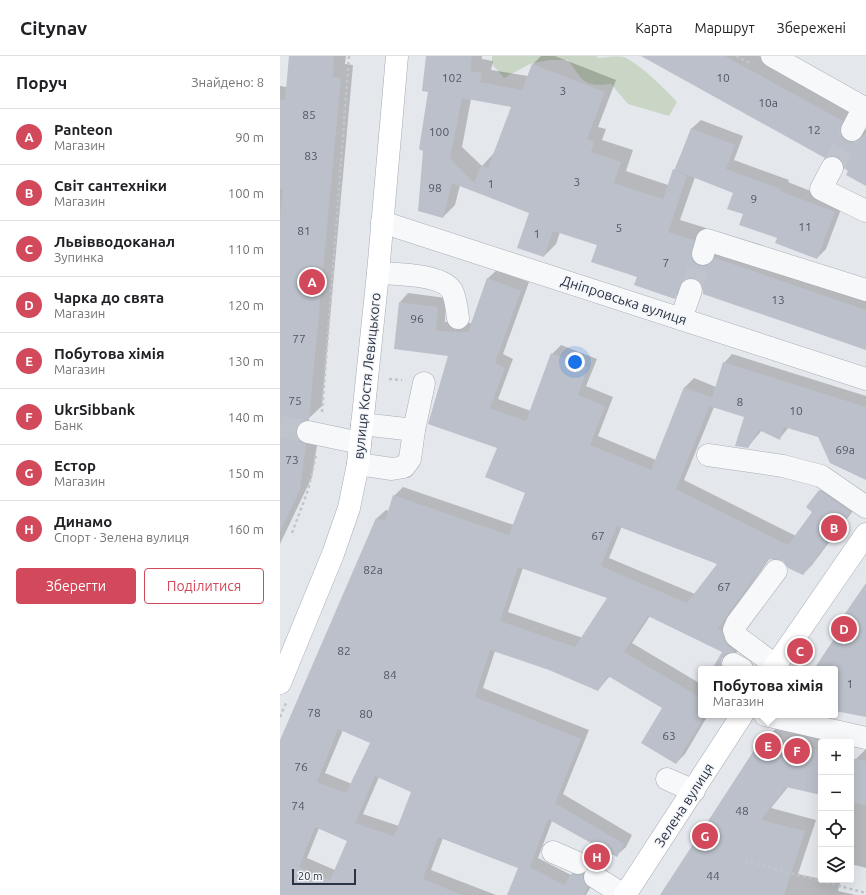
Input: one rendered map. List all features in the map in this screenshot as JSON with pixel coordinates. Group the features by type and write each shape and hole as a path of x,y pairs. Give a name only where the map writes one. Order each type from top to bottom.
{"main road":[{"name":"вулиця Костя Левицького","path":"280,683 333,554 349,508 360,443 378,273 397,56"},
{"path":"775,666 866,534"},
{"name":"Зелена вулиця","path":"624,895 694,791 740,718"}],"street":[{"path":"772,56 865,108 852,130"},
{"path":"832,168 822,189 866,211"},
{"name":"Дніпровська вулиця","path":"382,222 400,226 866,380"},
{"path":"703,254 707,240 866,290"},
{"path":"378,273 432,278 444,284 453,292 458,318"},
{"path":"681,319 691,290"},
{"path":"360,443 392,469 404,467 410,458 414,430 424,383"},
{"path":"314,433 360,443 414,430"},
{"path":"708,456 783,466 820,476 866,507"},
{"path":"773,666 736,636 734,630 737,623 776,571"},
{"path":"777,718 866,738"},
{"path":"667,779 694,791"},
{"path":"553,852 578,863"},
{"path":"595,876 624,895"}],"path":[{"path":"292,533 308,490 350,56"},
{"path":"745,861 866,893"}],"green space":[{"path":"492,56 624,57 645,71 677,102 669,116 628,104 611,84 602,85 585,81 581,78 568,60 549,60 530,64 504,78 492,64"}],"building":[{"path":"289,56 334,56 333,77 341,78 309,420 299,423 296,430 296,436 299,441 306,444 300,490 280,532 280,217 283,189 280,189 280,100 285,100"},
{"path":"426,56 472,56 470,71 482,73 480,82 522,90 532,64 605,92 587,139 594,142 591,152 621,162 614,183 663,199 673,169 687,176 668,232 694,240 691,257 694,263 700,266 706,266 715,258 866,310 866,350 703,294 701,282 695,278 688,278 683,281 675,299 634,285 637,277 591,262 597,245 553,231 544,257 517,248 529,213 452,183 443,218 418,211 423,151 419,149 428,92 422,91","holes":["462,98 511,107 488,168 481,165 474,183 450,159"]},
{"path":"641,56 725,56 843,121 840,131 842,137 846,141 858,141 866,133 866,186 846,175 848,171 844,168 843,162 838,157 832,156 825,158"},
{"path":"691,128 735,145 726,169 781,189 780,191 835,212 817,259 775,243 777,238 739,225 743,214 727,209 733,193 675,170"},
{"path":"487,278 521,291 495,363 505,368 490,408 526,421 551,353 588,367 578,395 605,406 590,445 651,470 684,387 712,398 723,362 866,407 866,480 830,463 818,437 784,427 780,440 759,430 748,448 735,446 744,417 710,406 676,489 788,545 812,512 806,507 819,490 851,512 803,575 788,568 783,561 768,559 718,628 722,631 724,640 728,646 737,653 727,653 722,658 721,666 714,666 722,652 648,616 624,652 698,696 698,718 701,718 701,722 676,764 641,743 662,708 608,676 598,691 549,670 490,650 475,697 581,739 555,803 624,844 617,857 610,853 601,866 590,866 588,856 585,853 591,843 548,819 530,867 564,885 571,874 583,874 584,883 588,887 584,895 507,895 518,868 438,837 423,879 462,895 280,895 280,740 376,518 385,521 393,495 509,535 525,493 485,477 497,448 428,424 448,356 394,349 399,302 438,307 436,331 468,332","holes":["617,526 717,564 687,603 601,566","518,567 607,598 575,647 500,621","338,729 370,743 346,793 317,782","375,776 411,792 394,836 355,823","315,827 347,841 330,880 299,867"]},
{"path":"866,583 866,717 838,712 838,666 816,666 846,621 842,618"},
{"path":"765,738 818,750 818,794 786,787 761,820 805,831 784,895 660,895 760,741"},
{"path":"854,759 866,761 866,806 854,803"}],"tunnel":[{"path":"832,168 852,130"},
{"path":"691,290 703,254"},
{"path":"280,426 308,432"}],"place":[{"name":"Panteon","path":"312,282"},
{"name":"Світ сантехніки","path":"834,528"},
{"name":"Чарка до свята","path":"844,629"},
{"name":"Львівводоканал","path":"800,651"},
{"name":"Побутова хімія","path":"768,746"},
{"name":"UkrSibbank","path":"797,751"},
{"name":"Естор","path":"705,836"},
{"name":"Динамо","path":"597,857"}]}
